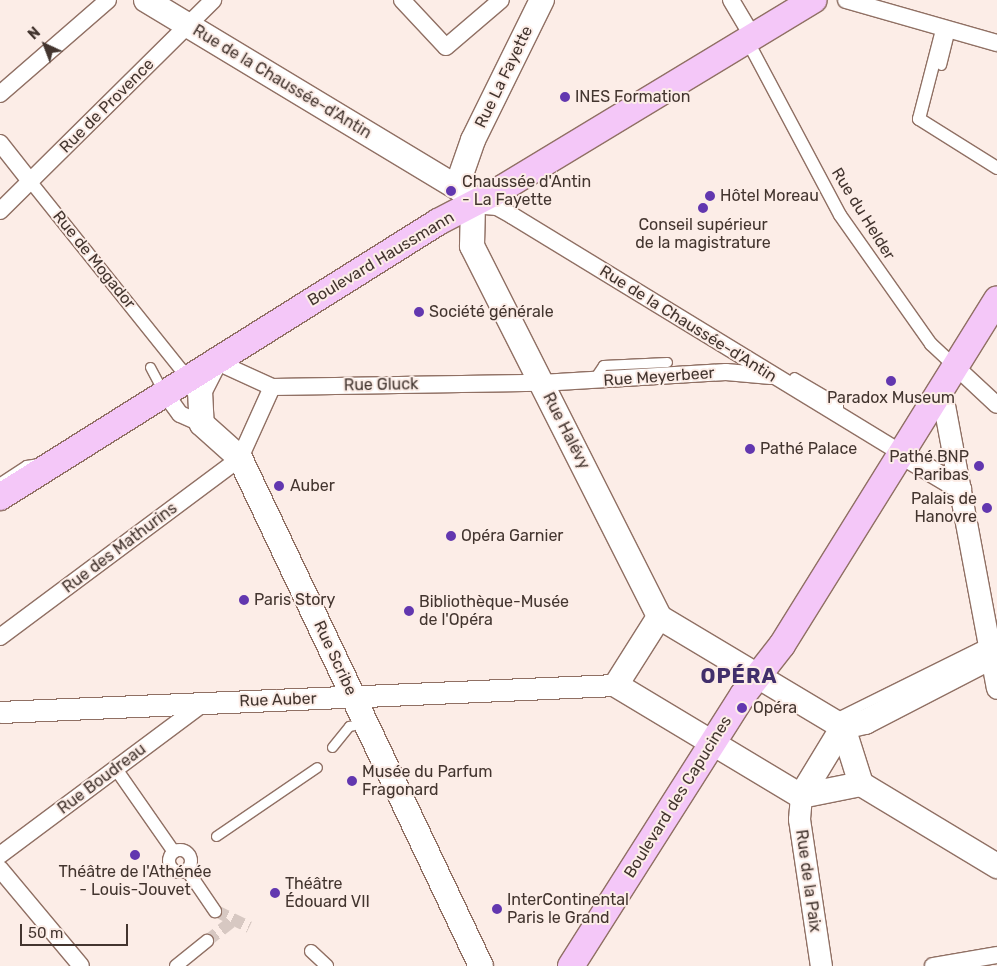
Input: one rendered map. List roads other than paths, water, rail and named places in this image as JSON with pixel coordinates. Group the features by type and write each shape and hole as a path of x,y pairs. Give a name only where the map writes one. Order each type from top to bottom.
{"main road":[{"name":"Rue de la Chaussée-d'Antin","path":"146,0 418,164 465,195"},
{"name":"Boulevard Haussmann","path":"0,497 54,460 188,378 465,195 750,39 813,0"},
{"name":"Rue La Fayette","path":"472,246 465,195 467,154 536,3"},
{"name":"Rue Halévy","path":"472,246 659,617"},
{"name":"Boulevard des Capucines","path":"571,966 714,740 759,676 997,300"},
{"path":"202,424 200,391 215,360"},
{"name":"Rue Scribe","path":"202,424 240,458 481,966"},
{"path":"860,784 802,796 714,740 616,685 659,617 837,724 865,722 992,651"},
{"path":"837,724 860,784 997,866"},
{"path":"802,796 837,724"}],"street":[{"path":"0,94 108,0"},
{"name":"Rue de Provence","path":"0,211 213,0"},
{"path":"402,0 446,47 501,0"},
{"path":"731,0 750,39"},
{"path":"846,0 946,31 997,43"},
{"path":"946,31 919,119 997,168"},
{"name":"Rue du Helder","path":"750,39 840,215 931,344 955,366"},
{"name":"Rue de Mogador","path":"0,143 188,378"},
{"name":"Rue de la Chaussée-d'Antin","path":"465,195 497,207 513,216 771,376 901,453"},
{"path":"215,360 272,387 240,458"},
{"path":"955,366 997,405"},
{"name":"Rue Meyerbeer","path":"541,383 726,372 771,376"},
{"name":"Rue Gluck","path":"272,387 541,383"},
{"path":"941,389 992,651 997,688"},
{"path":"164,392 180,414 202,424"},
{"path":"901,453 960,488"},
{"name":"Rue des Mathurins","path":"0,637 240,458"},
{"name":"Rue Auber","path":"0,712 354,698 616,685"},
{"name":"Rue Boudreau","path":"0,855 204,703"},
{"path":"116,769 174,852 171,868 187,870 215,911"},
{"name":"Rue de la Paix","path":"802,796 800,819 821,966"},
{"path":"0,868 81,966"},
{"path":"176,966 208,941"},
{"path":"311,951 327,966"},
{"path":"933,966 997,955"}],"lane":[{"path":"941,65 946,31"},
{"path":"585,381 604,365 667,362"},
{"path":"150,367 164,392"},
{"path":"794,377 838,403 838,415"},
{"name":"Boulevard Haussmann","path":"0,482 26,465 54,460"},
{"path":"332,747 349,726 366,723"},
{"path":"216,836 317,767"}],"tunnel":[{"path":"216,911 249,927"},
{"path":"207,941 234,920"}],"place":[{"name":"INES Formation","path":"565,97"},
{"name":"Chaussée d'Antin - La Fayette","path":"451,191"},
{"name":"Hôtel Moreau","path":"710,196"},
{"name":"Conseil supérieur de la magistrature","path":"703,208"},
{"name":"Société générale","path":"419,312"},
{"name":"Paradox Museum","path":"891,381"},
{"name":"Pathé Palace","path":"750,449"},
{"name":"Pathé BNP Paribas","path":"979,466"},
{"name":"Auber","path":"279,486"},
{"name":"Palais de Hanovre","path":"987,508"},
{"name":"Opéra Garnier","path":"451,536"},
{"name":"Paris Story","path":"244,600"},
{"name":"Bibliothèque-Musée de l'Opéra","path":"409,611"},
{"name":"Opéra","path":"742,708"},
{"name":"Musée du Parfum Fragonard","path":"352,781"},
{"name":"Théâtre de l'Athénée - Louis-Jouvet","path":"135,855"},
{"name":"Théâtre Édouard VII","path":"275,893"},
{"name":"InterContinental Paris le Grand","path":"497,909"}],"district":[{"name":"OPÉRA","path":"739,676"}]}
